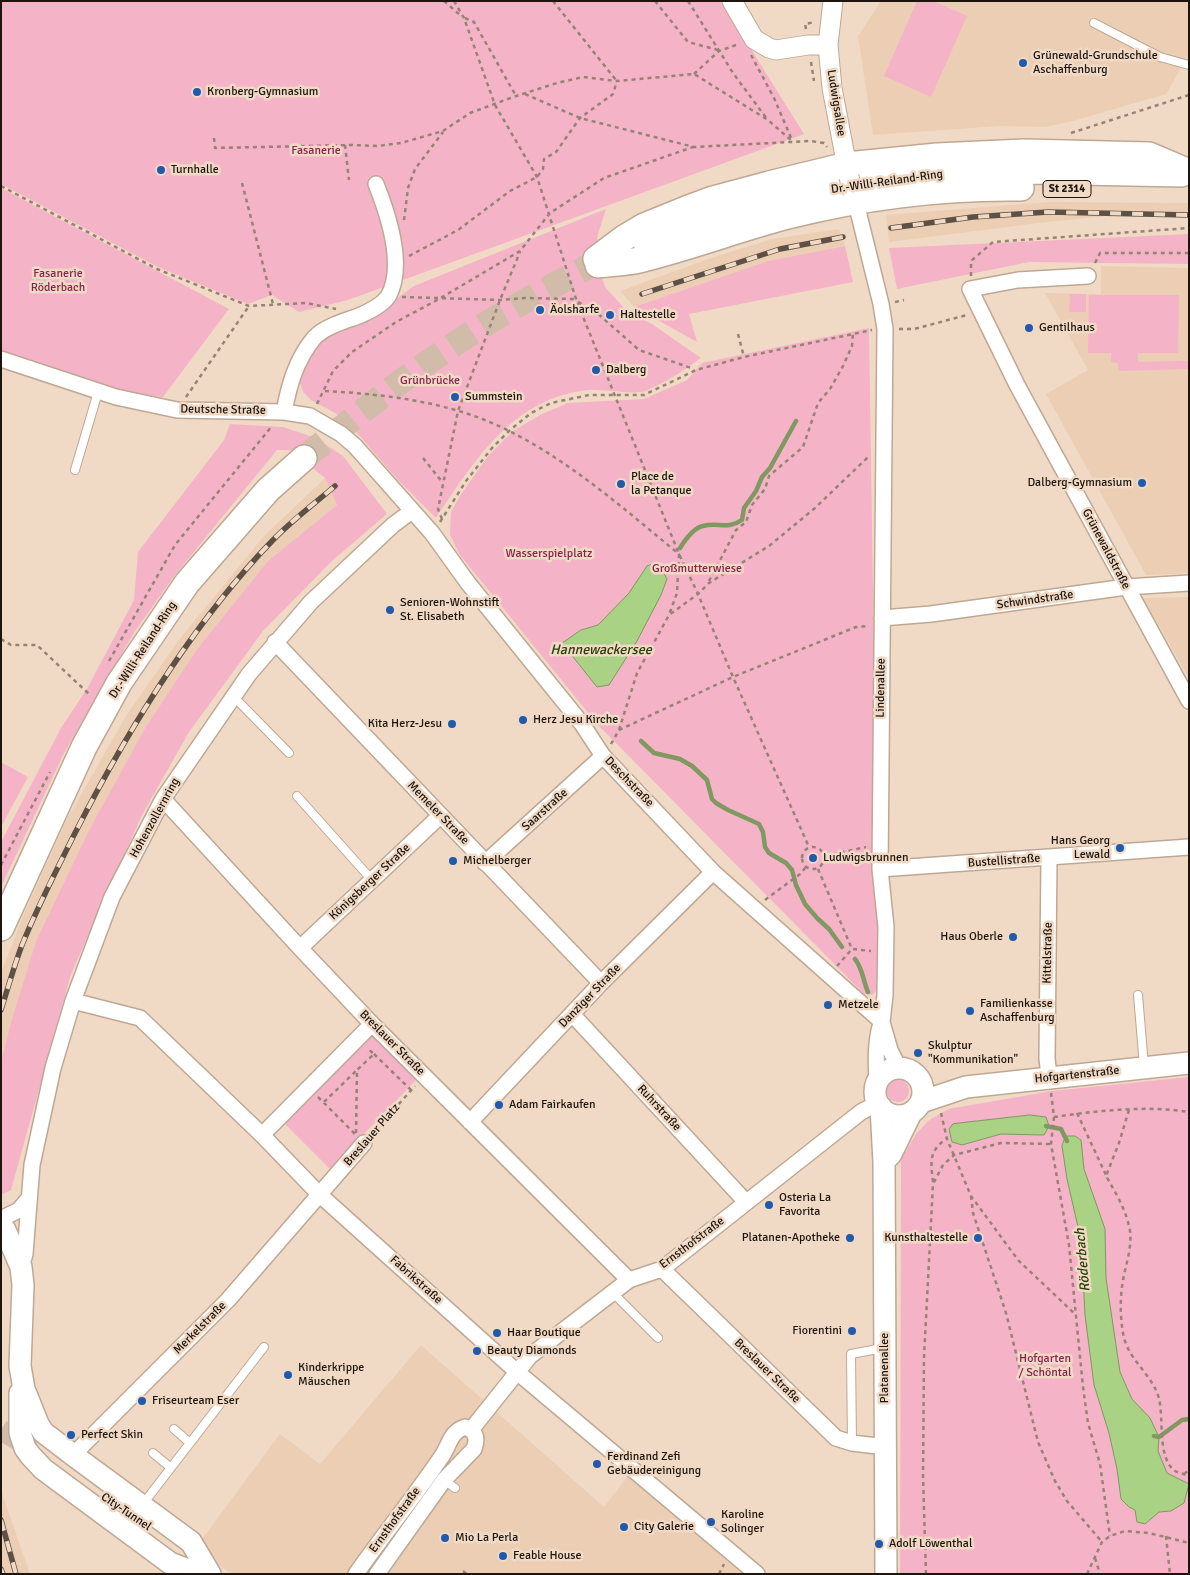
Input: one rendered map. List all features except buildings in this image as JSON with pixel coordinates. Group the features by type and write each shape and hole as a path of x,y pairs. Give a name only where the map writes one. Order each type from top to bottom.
{"highway":[{"path":"597,262 624,238 644,226 713,199 769,184 850,177 937,156 1024,152 1148,155 1189,174"},
{"name":"Dr.-Willi-Reiland-Ring","path":"597,262 707,220 777,201 880,181 954,173 1189,174"},
{"name":"St 2314","path":"850,177 892,197 1016,188 1149,190 1189,174"},
{"path":"597,262 638,260 789,216 850,177"},
{"name":"Dr.-Willi-Reiland-Ring","path":"1,928 84,747 119,683 187,583 268,490 304,458"}],"main road":[{"name":"Hofgartenstraße","path":"908,1073 926,1082 966,1088 1049,1077 1189,1063"},
{"path":"885,1072 908,1073 923,1090 924,1107 897,1115 890,1114 879,1098 880,1077 885,1072"},
{"name":"Hofgartenstraße","path":"924,1107 966,1088"},
{"name":"Platanenallee","path":"879,1098 884,1162 886,1574"},
{"path":"884,1162 891,1154 905,1121 924,1107"},
{"path":"1,1226 5,1230 21,1267 23,1285 20,1433 32,1451"},
{"path":"20,1366 24,1389 32,1412 43,1432 191,1542 210,1574"},
{"path":"32,1451 25,1440 31,1433 43,1432"},
{"name":"City-Tunnel","path":"32,1451 181,1550 210,1574"}],"street":[{"path":"732,1 749,41 776,50 808,44 828,45"},
{"name":"Ludwigsallee","path":"834,1 828,45 832,88 850,177"},
{"name":"Lindenallee","path":"850,177 881,304 884,329 880,869 886,927 885,995 882,1022 890,1050 908,1073"},
{"path":"284,412 297,363 315,337 329,328 374,309 388,296 395,278 395,263 388,212 376,184"},
{"path":"970,289 1018,280 1088,276"},
{"name":"Grünewaldstraße","path":"970,289 1017,385 1189,701"},
{"name":"Deutsche Straße","path":"1,359 98,392 177,410 284,412 310,416 341,434 355,446 412,511"},
{"name":"Deschstraße","path":"412,511 582,724 603,756 713,872 882,1022"},
{"name":"Hohenzollernring","path":"21,1267 25,1254 32,1165 53,1068 73,1001 112,897 163,799 249,674 311,602 393,525 412,511"},
{"name":"Schwindstraße","path":"882,622 1126,587 1189,583"},
{"name":"Memeler Straße","path":"276,642 601,983"},
{"name":"Saarstraße","path":"485,863 603,756"},
{"name":"Breslauer Straße","path":"163,799 372,1024 629,1280"},
{"name":"Königsberger Straße","path":"300,948 440,816"},
{"name":"Bustellistraße","path":"880,869 1189,847"},
{"name":"Kittelstraße","path":"1049,858 1047,1049 1049,1077"},
{"name":"Danziger Straße","path":"470,1122 601,983 713,872"},
{"name":"Fabrikstraße","path":"73,1001 140,1018 320,1195 516,1371 756,1574"},
{"name":"Ruhrstraße","path":"572,1014 746,1202"},
{"path":"879,1098 876,1050 878,1033 882,1022"},
{"path":"262,1136 372,1024"},
{"name":"Ernsthofstraße","path":"471,1430 516,1371 530,1356 629,1280 662,1269 879,1098"},
{"name":"Breslauer Platz","path":"320,1195 360,1139"},
{"name":"Merkelstraße","path":"73,1455 228,1300 320,1195"},
{"path":"1,1219 19,1210 28,1198"},
{"name":"Breslauer Straße","path":"662,1269 836,1438 852,1443 886,1447"},
{"name":"Ernsthofstraße","path":"356,1574 441,1458 452,1434 458,1429 465,1427 471,1430 476,1435 474,1449 449,1484 377,1574"}],"lane":[{"path":"1094,23 1160,57 1189,65"},
{"path":"75,470 98,392"},
{"path":"233,696 289,753"},
{"path":"296,796 372,880"},
{"path":"1138,995 1144,1068"},
{"path":"613,1293 658,1338"},
{"path":"142,1506 264,1348"},
{"path":"852,1443 852,1354 885,1348"},
{"path":"174,1429 190,1443"},
{"path":"153,1453 170,1468"}],"path":[{"path":"444,1 464,18 474,22 516,96"},
{"path":"454,1 464,18 495,104 537,177 577,300 614,396 679,554 809,847"},
{"path":"553,1 617,81"},
{"path":"655,1 688,42 719,51"},
{"path":"688,1 733,73 768,120"},
{"path":"694,74 719,51 749,41 793,142"},
{"path":"403,226 408,188 415,169 443,132 470,113 516,96 582,77 617,81 694,74 768,120 793,142"},
{"path":"395,263 458,230 510,191 537,177 543,169 544,159 556,152 580,118 614,94 617,81"},
{"path":"525,94 580,118 694,147"},
{"path":"1069,133 1189,96"},
{"path":"214,138 215,148 378,146 400,143 443,132"},
{"path":"823,137 824,143 850,177"},
{"path":"442,519 438,509 458,411 520,251 550,213 604,178 694,147 793,142 824,143"},
{"path":"345,145 348,180"},
{"path":"242,183 273,304"},
{"path":"1,186 157,269 249,306 306,304 362,314"},
{"path":"970,289 971,261 993,242 1189,228"},
{"path":"520,251 439,300 396,322 352,352 334,371 325,391 408,398 485,420 556,458 608,496 679,554"},
{"path":"1088,276 1100,253 1189,253"},
{"path":"388,296 439,300 525,298 577,300 596,312 639,350 696,370"},
{"path":"177,410 249,306"},
{"path":"884,329 914,329 981,312"},
{"path":"432,534 466,481 492,448 508,431 531,414 551,403 589,396 644,395 696,370 744,357 866,331"},
{"path":"709,583 736,530 746,522 752,505 765,489 769,476 803,447 818,403 830,389 843,366 852,346 854,333"},
{"path":"738,334 744,357"},
{"path":"669,615 698,594 709,583 769,546 815,508 868,457"},
{"path":"423,458 442,483"},
{"path":"603,756 619,730 637,673 669,615 678,593 679,554"},
{"path":"619,730 733,677 856,627 882,622"},
{"path":"1,639 11,644 37,646 90,695"},
{"path":"825,856 870,846"},
{"path":"809,847 819,848 825,856 824,864 818,869 812,870 806,867 802,860 803,852 809,847"},
{"path":"754,908 800,874 806,867"},
{"path":"818,869 852,949"},
{"path":"852,949 871,951"},
{"path":"834,968 852,949"},
{"path":"358,1038 411,1090"},
{"path":"324,1102 374,1054"},
{"path":"357,1070 360,1139"},
{"name":"Breslauer Platz","path":"360,1139 424,1075"},
{"path":"1049,1077 1054,1117 1051,1144 1069,1245 1087,1414 1100,1464 1110,1536"},
{"path":"309,1088 360,1139"},
{"path":"924,1107 947,1139 971,1196 1018,1260 1076,1315"},
{"path":"1054,1117 1078,1113 1129,1110 1178,1110 1189,1112"},
{"path":"1106,1176 1129,1110"},
{"path":"1078,1113 1106,1176 1120,1198 1130,1231 1129,1254 1120,1303 1123,1335 1140,1369 1153,1382 1160,1400 1166,1461 1175,1471 1189,1476"},
{"path":"926,1574 923,1477 924,1357 933,1184 931,1162 936,1146 947,1139"},
{"path":"933,1184 943,1164 954,1155 1001,1143 1051,1144"},
{"path":"971,1196 972,1213 1006,1313 1038,1442 1055,1482 1067,1501 1102,1542"},
{"path":"1184,1474 1189,1470"},
{"path":"1087,1574 1102,1542 1110,1536 1125,1531 1166,1536 1189,1543"},
{"path":"1166,1536 1170,1574"},
{"path":"1095,1558 1100,1574"},
{"path":"719,1574 722,1568"},
{"path":"463,1571 467,1574"}],"shaded area":[{"name":"Grünewald-Grundschule Aschaffenburg","path":"881,1 1189,1 1189,54 1166,94 1073,121 1045,127 1000,126 873,135 858,36"},
{"path":"1049,202 1189,203 1189,218 1116,215 889,242 886,215"},
{"path":"839,229 845,246 768,261 634,307 620,291 711,258 772,239"},
{"name":"Dalberg-Gymnasium","path":"1101,266 1189,268 1189,573 1146,575 1046,394 1088,370 1045,293 1101,294"},
{"path":"325,478 337,505 268,561 198,648 145,728 89,830 36,941 11,1022 1,1062 1,973 23,916 67,819 126,716 178,641 264,536"},
{"path":"1189,597 1189,678 1143,598"},
{"path":"421,1345 604,1507 637,1464 767,1574 231,1574 217,1563 202,1539 280,1434 320,1464"},
{"path":"1,1489 3,1496 30,1574 1,1574"}],"green space":[{"name":"Fasanerie","path":"1,1 721,1 804,134 348,300 299,312 272,295 248,304 158,267 1,184"},
{"path":"917,1 933,1 967,16 931,97 884,76"},
{"name":"Fasanerie Röderbach","path":"1,188 229,309 163,397 113,391 1,352"},
{"name":"Grünbrücke","path":"606,209 598,234 595,255 605,287 626,310 652,324 701,358 674,377 642,392 588,390 562,395 538,405 498,435 481,454 436,518 397,479 344,418 311,400 303,392 298,378 310,351 334,333 377,313 414,286"},
{"path":"1189,234 1189,264 1029,262 897,289 889,248"},
{"path":"845,246 853,282 689,314 697,342 634,307 768,261"},
{"path":"1070,294 1086,294 1086,312 1069,312"},
{"path":"1089,295 1179,295 1178,353 1138,353 1138,362 1189,361 1189,369 1119,371 1118,363 1111,362 1111,353 1088,353"},
{"name":"Großmutterwiese","path":"869,328 879,988 872,995 864,994 598,725 460,555 450,535 451,512 488,456 513,431 540,415 568,403 644,399 687,380 702,363"},
{"path":"230,424 283,427 316,438 343,456 387,514 333,560 263,631 189,732 142,815 71,974 11,1190 1,1195 1,1062 11,1022 36,941 89,830 145,728 198,648 268,561 337,505 325,478 290,450 277,450 175,575 135,631 64,753 1,887 1,842 61,728 88,687 134,600 138,552 224,440"},
{"path":"1,762 28,777 1,827"},
{"path":"372,1035 417,1079 330,1169 283,1122"},
{"name":"Hofgarten / Schöntal","path":"1189,1077 1189,1574 900,1574 901,1159 916,1134 928,1121 948,1109 1052,1091"},
{"path":"898,1080 906,1083 909,1091 906,1099 898,1102 890,1099 887,1091 890,1083"}],"water":[{"name":"Hannewackersee","path":"658,563 667,579 661,595 637,641 609,685 597,687 562,643 581,630 598,625 629,593 647,566"},
{"path":"1030,1115 1046,1117 1049,1126 1044,1135 1001,1134 962,1145 952,1142 949,1129 953,1124"},
{"path":"1066,1136 1075,1136 1081,1140 1084,1169 1105,1229 1106,1278 1120,1372 1132,1399 1150,1418 1159,1437 1158,1451 1167,1473 1189,1484 1184,1503 1171,1511 1159,1512 1145,1524 1137,1522 1135,1510 1121,1499 1109,1433 1094,1385 1085,1315 1081,1240 1067,1179 1062,1146"}],"waterway":[{"path":"680,548 699,527 732,525 742,520 744,508 756,491 762,477 770,468 796,421"},
{"name":"Röderbach","path":"641,741 654,753 680,759 692,766 707,780 712,799 716,803 759,824 763,832 765,847 769,853 786,863 792,870 796,885 805,904 829,929 842,947"},
{"path":"855,959 860,967 868,992"},
{"name":"Röderbach","path":"1046,1126 1061,1129 1067,1141"},
{"name":"Röderbach","path":"1154,1436 1159,1437 1182,1420 1189,1419"}],"tunnel":[{"path":"304,458 425,364 518,305 597,262"},
{"path":"1,1430 33,1449"}],"railway":[{"path":"891,228 973,217 1048,212 1189,215"},
{"path":"642,294 780,249 843,237"},
{"path":"1,1010 22,945 74,835 94,796 162,681 243,573 279,534 335,486"},
{"path":"1,1520 16,1574"},
{"path":"1,1569 3,1574"}],"place":[{"name":"Grünewald-Grundschule Aschaffenburg","path":"1023,63"},
{"name":"Kronberg-Gymnasium","path":"197,92"},
{"name":"Turnhalle","path":"161,170"},
{"name":"Äolsharfe","path":"540,310"},
{"name":"Haltestelle","path":"610,315"},
{"name":"Gentilhaus","path":"1029,328"},
{"name":"Dalberg","path":"596,370"},
{"name":"Summstein","path":"455,397"},
{"name":"Dalberg-Gymnasium","path":"1142,483"},
{"name":"Place de la Petanque","path":"621,484"},
{"name":"Senioren-Wohnstift St. Elisabeth","path":"390,610"},
{"name":"Herz Jesu Kirche","path":"523,720"},
{"name":"Kita Herz-Jesu","path":"452,724"},
{"name":"Hans Georg Lewald","path":"1120,848"},
{"name":"Ludwigsbrunnen","path":"813,858"},
{"name":"Michelberger","path":"453,861"},
{"name":"Haus Oberle","path":"1013,937"},
{"name":"Metzele","path":"828,1005"},
{"name":"Familienkasse Aschaffenburg","path":"970,1011"},
{"name":"Skulptur \"Kommunikation\"","path":"918,1053"},
{"name":"Adam Fairkaufen","path":"499,1105"},
{"name":"Osteria La Favorita","path":"769,1205"},
{"name":"Platanen-Apotheke","path":"850,1238"},
{"name":"Kunsthaltestelle","path":"978,1238"},
{"name":"Fiorentini","path":"852,1331"},
{"name":"Haar Boutique","path":"497,1333"},
{"name":"Beauty Diamonds","path":"477,1351"},
{"name":"Kinderkrippe Mäuschen","path":"288,1375"},
{"name":"Friseurteam Eser","path":"142,1401"},
{"name":"Perfect Skin","path":"71,1435"},
{"name":"Ferdinand Zefi Gebäudereinigung","path":"597,1464"},
{"name":"Karoline Solinger","path":"711,1522"},
{"name":"City Galerie","path":"624,1527"},
{"name":"Mio La Perla","path":"445,1538"},
{"name":"Adolf Löwenthal","path":"879,1544"},
{"name":"Feable House","path":"503,1556"}],"park label":[{"name":"Wasserspielplatz","path":"549,554"}]}
